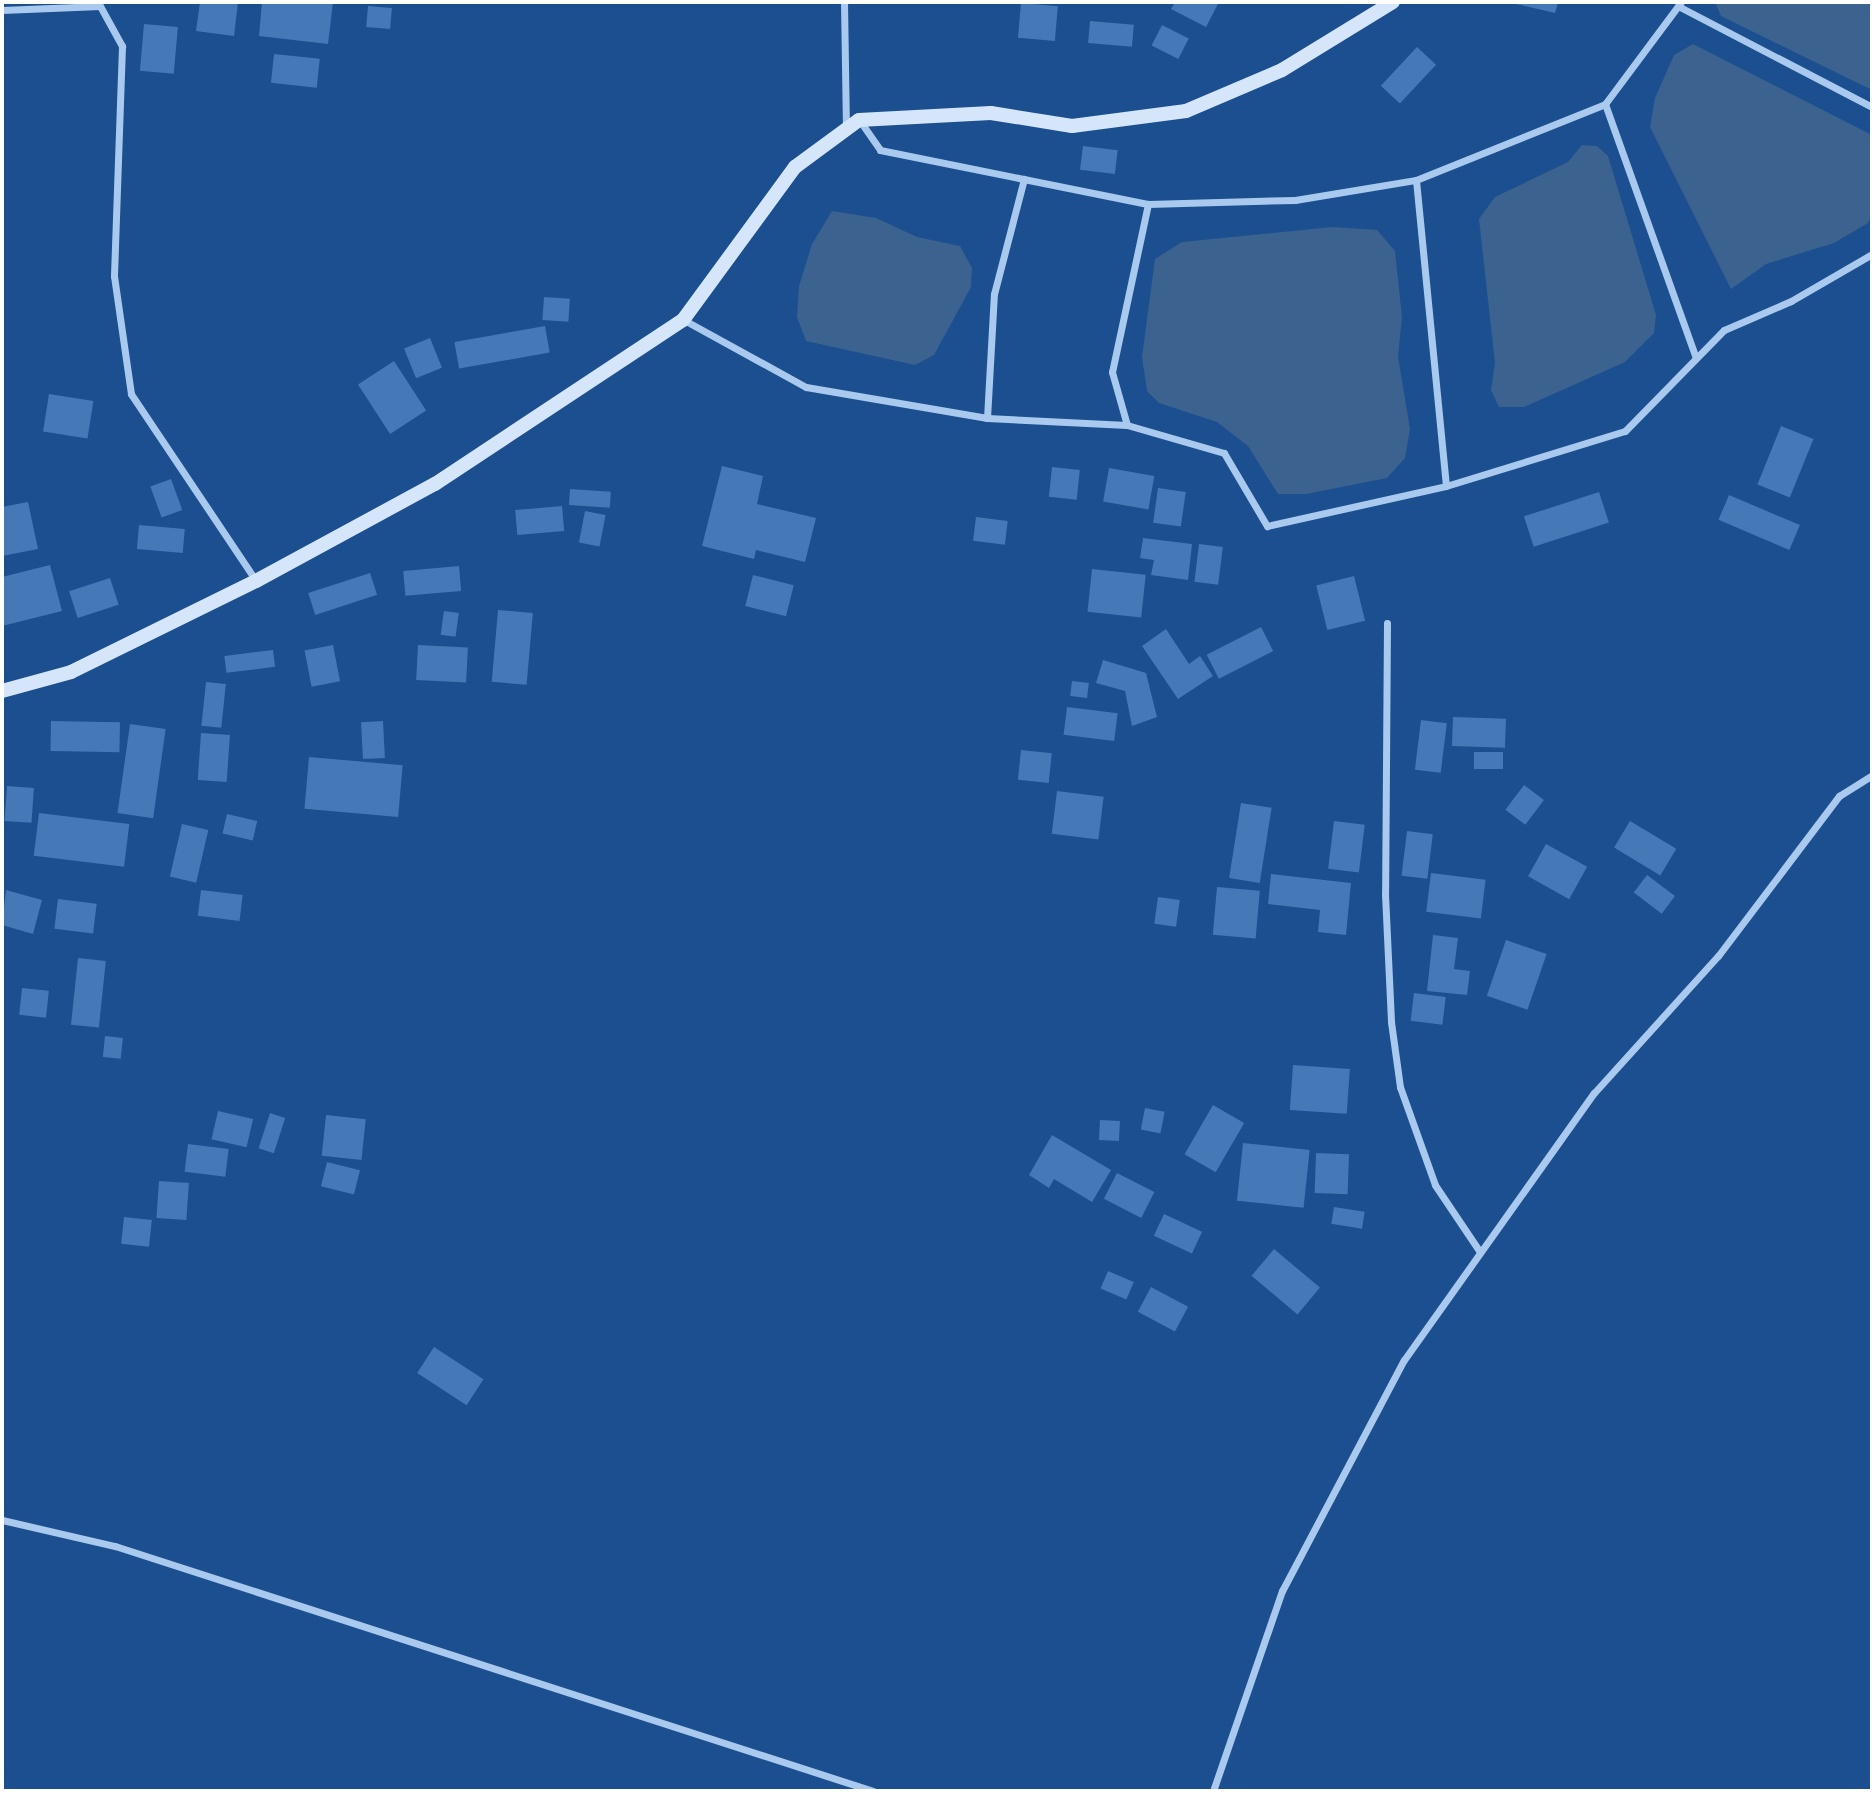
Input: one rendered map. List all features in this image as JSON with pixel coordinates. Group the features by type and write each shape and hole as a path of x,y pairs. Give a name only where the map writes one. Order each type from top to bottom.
{"main road":[{"path":"2,691 71,673 256,581 435,484 683,320 795,167 853,124 991,113 1072,126 1186,110 1282,70 1393,2"}],"street":[{"path":"844,2 853,124 880,150 1148,204 1295,200 1416,180 1605,104 1680,4 1872,107"},
{"path":"2,10 100,6 122,46 114,276 131,394 256,581"},
{"path":"1605,104 1695,356"},
{"path":"987,418 994,294 1024,179"},
{"path":"1416,180 1446,486"},
{"path":"1128,425 1112,372 1148,204"},
{"path":"683,320 806,387 987,418 1128,425 1224,453 1267,526 1446,486 1625,431 1695,356 1724,330 1791,301 1872,254"},
{"path":"1387,623 1385,894 1396,1061 1400,1087 1435,1185 1480,1252"},
{"path":"1213,1791 1282,1591 1404,1360 1594,1093 1718,956 1839,796 1872,775"},
{"path":"2,1520 115,1546 873,1791"}],"water":[{"path":"1715,2 1872,2 1872,90 1721,16"},
{"path":"1693,44 1872,135 1872,215 1868,223 1834,243 1766,264 1731,289 1650,127 1655,98 1674,55"},
{"path":"1582,145 1597,146 1608,156 1656,315 1654,333 1625,362 1524,407 1499,407 1491,390 1495,363 1479,219 1495,197 1568,162"},
{"path":"832,211 876,218 917,237 960,246 972,268 971,287 934,355 915,365 806,341 797,317 799,286 812,244"},
{"path":"1332,227 1377,230 1395,251 1402,317 1398,357 1410,429 1405,458 1387,478 1306,494 1278,494 1248,446 1217,422 1159,403 1147,391 1142,357 1155,259 1182,242"}],"building":[{"path":"200,2 238,2 234,36 196,31"},
{"path":"262,2 333,2 328,44 259,36"},
{"path":"1175,2 1219,2 1206,27 1171,9"},
{"path":"1508,2 1558,2 1555,13"},
{"path":"1021,3 1058,6 1055,41 1018,38"},
{"path":"368,6 392,8 390,29 366,27"},
{"path":"1090,21 1134,25 1132,47 1088,43"},
{"path":"144,24 178,27 174,74 140,71"},
{"path":"1162,25 1189,39 1178,59 1152,45"},
{"path":"1417,47 1436,65 1400,103 1381,86"},
{"path":"274,54 320,59 317,88 271,83"},
{"path":"1083,146 1118,150 1115,174 1080,170"},
{"path":"544,297 570,299 568,322 542,320"},
{"path":"545,326 550,353 459,369 454,342"},
{"path":"430,338 442,368 416,378 404,348"},
{"path":"394,361 426,410 390,434 358,384"},
{"path":"49,394 93,401 88,439 43,432"},
{"path":"1781,426 1813,439 1790,498 1757,484"},
{"path":"722,466 763,476 757,504 816,518 805,562 756,550 754,559 702,546"},
{"path":"1052,467 1080,470 1077,500 1049,497"},
{"path":"1109,468 1154,476 1148,509 1103,501"},
{"path":"171,479 182,510 162,518 150,487"},
{"path":"1158,488 1186,492 1181,527 1153,523"},
{"path":"570,489 611,492 610,508 569,505"},
{"path":"1599,492 1609,522 1534,547 1524,516"},
{"path":"1729,495 1800,525 1789,550 1718,520"},
{"path":"28,502 38,549 2,556 2,507"},
{"path":"562,506 564,531 517,535 515,510"},
{"path":"585,511 606,515 600,546 579,542"},
{"path":"976,517 1008,521 1005,545 973,541"},
{"path":"139,525 185,529 183,553 137,549"},
{"path":"1143,538 1192,544 1188,580 1151,575 1154,560 1140,558"},
{"path":"1199,544 1223,547 1218,585 1194,582"},
{"path":"50,565 62,611 2,626 2,577"},
{"path":"459,566 461,591 405,596 403,571"},
{"path":"1092,569 1146,575 1141,617 1088,612"},
{"path":"370,573 377,595 315,615 308,593"},
{"path":"753,575 794,585 786,616 745,606"},
{"path":"1354,576 1365,621 1327,630 1316,585"},
{"path":"110,578 119,605 78,618 69,591"},
{"path":"498,610 533,613 527,685 492,682"},
{"path":"444,611 459,613 456,637 441,635"},
{"path":"1261,627 1273,651 1219,679 1207,655"},
{"path":"1166,629 1189,664 1200,656 1213,676 1178,699 1142,646"},
{"path":"333,645 340,681 312,687 305,651"},
{"path":"418,645 468,648 466,683 416,680"},
{"path":"273,650 275,667 226,673 224,656"},
{"path":"1103,660 1146,673 1157,717 1132,726 1125,691 1096,683"},
{"path":"1072,681 1089,683 1087,698 1070,696"},
{"path":"206,682 226,684 221,728 201,726"},
{"path":"1067,707 1118,713 1114,741 1064,735"},
{"path":"1453,717 1506,719 1505,748 1452,746"},
{"path":"1421,720 1447,723 1441,773 1415,770"},
{"path":"51,721 120,722 119,752 50,751"},
{"path":"383,721 385,758 363,759 361,722"},
{"path":"130,724 166,729 153,818 117,813"},
{"path":"201,733 230,735 227,782 198,780"},
{"path":"1021,750 1052,753 1049,783 1018,780"},
{"path":"1474,752 1503,752 1503,769 1474,769"},
{"path":"309,757 403,765 398,817 304,809"},
{"path":"1524,785 1544,800 1525,825 1505,810"},
{"path":"7,786 34,788 31,823 5,821"},
{"path":"1057,791 1104,797 1098,839 1052,834"},
{"path":"1241,803 1272,808 1260,883 1229,878"},
{"path":"39,813 129,824 124,867 34,856"},
{"path":"227,814 257,821 253,840 223,833"},
{"path":"1334,821 1365,825 1359,872 1328,869"},
{"path":"1630,821 1676,849 1660,875 1614,848"},
{"path":"182,824 208,830 196,883 170,877"},
{"path":"1407,831 1433,834 1427,879 1402,876"},
{"path":"1546,844 1587,867 1569,899 1528,876"},
{"path":"1431,873 1486,880 1481,918 1426,912"},
{"path":"1271,874 1351,883 1346,935 1318,932 1320,910 1268,904"},
{"path":"1647,875 1675,896 1662,914 1634,893"},
{"path":"1217,887 1260,891 1256,939 1213,935"},
{"path":"6,890 42,900 33,934 2,925"},
{"path":"201,890 243,895 240,921 198,916"},
{"path":"1158,897 1180,900 1176,927 1154,924"},
{"path":"58,899 97,904 93,934 54,929"},
{"path":"1433,935 1458,938 1454,969 1470,971 1467,995 1427,991"},
{"path":"1506,940 1547,954 1527,1010 1487,996"},
{"path":"78,958 106,961 99,1028 71,1025"},
{"path":"22,988 49,991 46,1018 19,1015"},
{"path":"1414,993 1446,997 1442,1025 1411,1021"},
{"path":"105,1036 123,1038 121,1059 103,1057"},
{"path":"1293,1065 1350,1069 1347,1114 1290,1110"},
{"path":"1213,1105 1244,1123 1216,1172 1184,1154"},
{"path":"1145,1108 1165,1112 1160,1133 1141,1130"},
{"path":"218,1111 253,1119 247,1147 211,1139"},
{"path":"270,1113 285,1118 274,1153 259,1148"},
{"path":"326,1115 366,1119 361,1160 322,1156"},
{"path":"1100,1120 1120,1121 1119,1141 1099,1140"},
{"path":"1052,1135 1111,1170 1092,1202 1054,1179 1049,1188 1029,1175"},
{"path":"1243,1143 1310,1150 1304,1208 1237,1201"},
{"path":"188,1144 229,1149 225,1177 185,1172"},
{"path":"1316,1153 1349,1154 1348,1194 1315,1193"},
{"path":"327,1162 360,1170 354,1194 321,1186"},
{"path":"1117,1173 1154,1192 1141,1218 1104,1199"},
{"path":"159,1181 189,1183 186,1220 156,1218"},
{"path":"1334,1207 1365,1212 1362,1229 1331,1224"},
{"path":"1164,1214 1202,1232 1192,1254 1154,1236"},
{"path":"124,1217 152,1220 149,1247 121,1244"},
{"path":"1274,1249 1320,1288 1297,1314 1252,1276"},
{"path":"1108,1271 1134,1282 1126,1299 1101,1288"},
{"path":"1151,1287 1188,1307 1175,1331 1138,1312"},
{"path":"434,1347 483,1379 467,1405 417,1373"}]}
